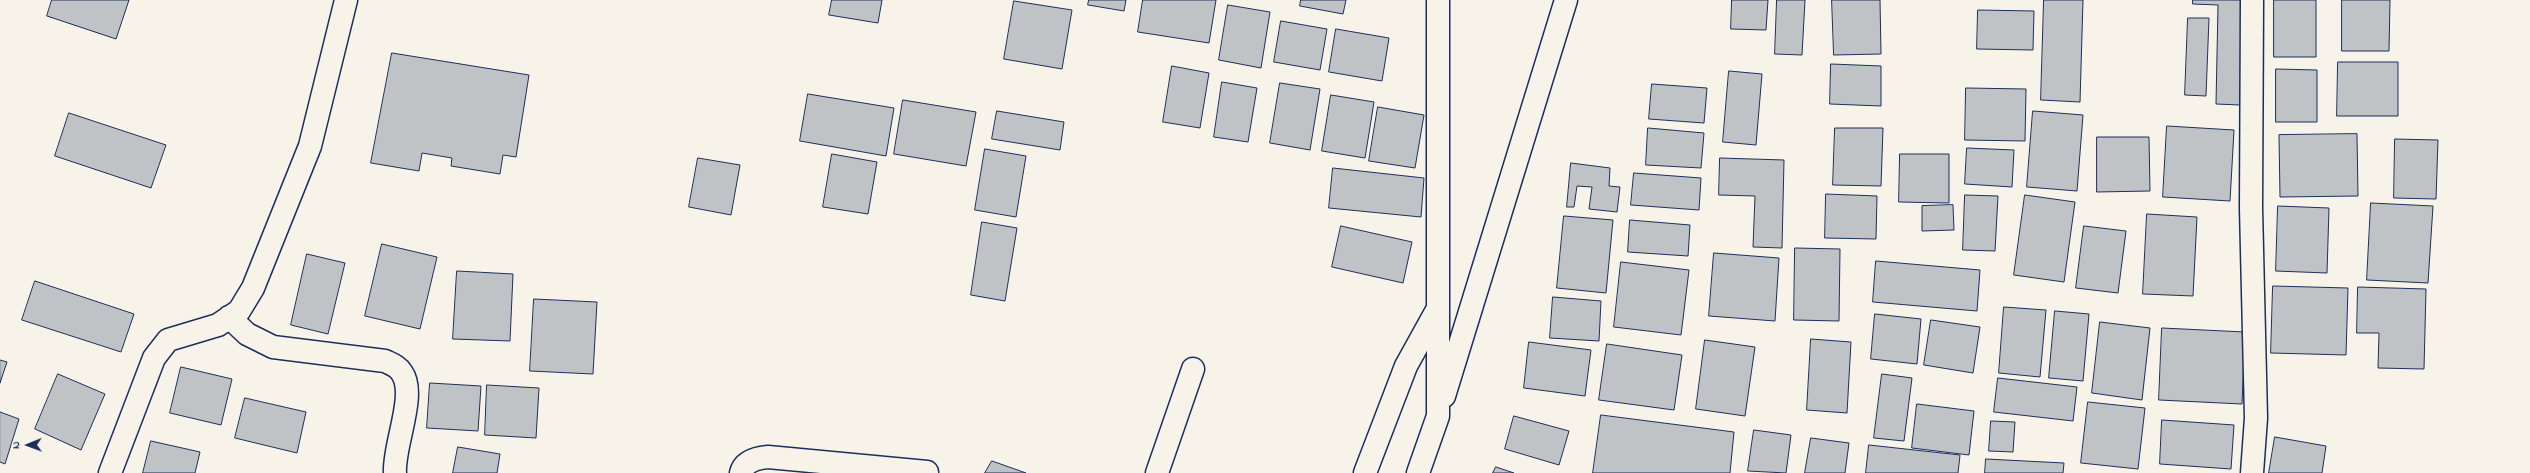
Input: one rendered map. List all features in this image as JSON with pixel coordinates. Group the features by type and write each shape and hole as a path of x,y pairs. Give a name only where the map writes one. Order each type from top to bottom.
{"street":[{"path":"110,473 154,358 168,340 218,325 239,311 253,288 310,146 346,0"},
{"path":"1438,0 1438,416"},
{"path":"1418,473 1438,416 1566,0"},
{"path":"2252,0 2251,208 2256,418 2252,473"},
{"path":"1365,473 1406,366 1438,309"},
{"path":"229,317 247,334 273,347 385,361 396,366 403,373 407,391 395,473"},
{"path":"1157,473 1193,369"},
{"path":"740,473 742,469 753,459 768,457 846,469 927,472"}],"building":[{"path":"52,0 129,0 116,39 47,16"},
{"path":"832,0 882,0 878,23 829,15"},
{"path":"1089,0 1126,0 1124,11 1088,5"},
{"path":"1143,0 1216,0 1209,43 1138,32"},
{"path":"1301,0 1346,0 1343,14 1300,6"},
{"path":"1732,0 1768,0 1766,30 1731,29"},
{"path":"1777,0 1805,0 1802,55 1775,54"},
{"path":"1832,0 1880,0 1881,54 1834,55"},
{"path":"2044,0 2083,0 2080,102 2041,100"},
{"path":"2193,0 2242,0 2240,105 2216,104 2218,5 2193,4"},
{"path":"2274,0 2316,0 2316,57 2274,57"},
{"path":"2342,0 2390,0 2389,51 2342,51"},
{"path":"1014,1 1072,10 1062,69 1004,59"},
{"path":"1228,5 1270,12 1261,68 1219,60"},
{"path":"1978,10 2034,11 2033,50 1977,49"},
{"path":"2188,18 2209,18 2206,96 2185,95"},
{"path":"1281,21 1327,29 1320,70 1274,62"},
{"path":"1336,29 1389,38 1382,81 1329,72"},
{"path":"392,53 529,75 516,157 503,155 500,174 451,166 452,158 422,153 419,171 371,163"},
{"path":"2338,62 2398,62 2398,116 2337,116"},
{"path":"1831,64 1881,66 1881,106 1830,104"},
{"path":"1172,66 1209,73 1200,128 1163,122"},
{"path":"2276,69 2317,70 2317,122 2276,122"},
{"path":"1729,71 1762,74 1756,145 1723,142"},
{"path":"1222,82 1257,88 1248,142 1214,137"},
{"path":"1280,83 1320,89 1310,150 1270,143"},
{"path":"1652,84 1707,88 1704,123 1649,119"},
{"path":"1966,88 2026,89 2025,141 1965,140"},
{"path":"808,94 894,108 886,156 800,141"},
{"path":"1331,95 1374,102 1365,158 1322,151"},
{"path":"903,100 976,112 966,166 894,154"},
{"path":"1378,107 1424,115 1415,168 1369,161"},
{"path":"997,111 1064,122 1060,150 992,139"},
{"path":"2033,111 2083,115 2077,191 2027,187"},
{"path":"69,113 166,145 151,188 55,156"},
{"path":"2167,126 2234,130 2230,201 2163,197"},
{"path":"1648,128 1704,133 1701,168 1646,165"},
{"path":"1835,128 1883,128 1881,186 1833,185"},
{"path":"2357,134 2358,196 2280,197 2279,135"},
{"path":"2097,137 2149,137 2150,191 2097,192"},
{"path":"2395,139 2438,140 2436,199 2394,198"},
{"path":"1967,148 2014,150 2012,187 1965,184"},
{"path":"985,149 1026,156 1016,217 975,210"},
{"path":"832,154 877,162 868,214 823,207"},
{"path":"1900,154 1949,154 1949,203 1899,202"},
{"path":"698,158 740,165 731,215 689,207"},
{"path":"1720,158 1784,160 1782,248 1753,247 1755,196 1719,195"},
{"path":"1571,163 1610,168 1609,186 1620,187 1617,212 1589,209 1592,187 1577,186 1574,207 1567,207"},
{"path":"1333,168 1424,178 1421,217 1329,208"},
{"path":"1634,173 1701,178 1699,210 1631,205"},
{"path":"1826,194 1877,196 1876,239 1825,238"},
{"path":"1965,195 1998,196 1995,251 1963,250"},
{"path":"2025,195 2075,202 2064,282 2014,275"},
{"path":"2371,203 2433,206 2428,283 2367,280"},
{"path":"1953,205 1954,230 1922,231 1922,206"},
{"path":"2278,206 2329,208 2327,273 2276,271"},
{"path":"2147,214 2197,217 2193,296 2143,294"},
{"path":"1564,216 1613,220 1606,293 1557,288"},
{"path":"1630,220 1690,225 1688,256 1628,252"},
{"path":"982,222 1017,228 1005,301 971,295"},
{"path":"1341,226 1412,242 1403,283 1332,267"},
{"path":"2084,226 2126,231 2118,293 2076,288"},
{"path":"382,244 437,257 420,329 365,316"},
{"path":"1795,248 1840,249 1839,321 1794,320"},
{"path":"1714,253 1779,258 1775,321 1709,316"},
{"path":"307,254 345,263 328,334 291,325"},
{"path":"1876,261 1980,270 1977,311 1873,302"},
{"path":"1621,262 1689,270 1681,335 1614,327"},
{"path":"457,271 513,274 510,341 453,339"},
{"path":"35,281 134,314 121,352 22,320"},
{"path":"2273,286 2348,288 2346,355 2271,353"},
{"path":"2358,287 2426,289 2424,369 2378,368 2379,333 2357,333"},
{"path":"1553,297 1601,301 1599,341 1550,338"},
{"path":"534,299 597,302 593,374 530,371"},
{"path":"2004,307 2046,310 2040,377 1999,373"},
{"path":"2055,311 2089,314 2083,381 2049,378"},
{"path":"1875,314 1921,319 1917,364 1871,359"},
{"path":"1931,320 1980,327 1973,373 1924,365"},
{"path":"2100,322 2150,328 2142,400 2092,393"},
{"path":"2162,328 2245,332 2242,404 2159,400"},
{"path":"1811,339 1851,342 1847,413 1807,410"},
{"path":"1705,340 1755,347 1745,416 1696,409"},
{"path":"1529,342 1591,350 1585,396 1524,388"},
{"path":"1607,344 1682,355 1674,410 1599,400"},
{"path":"0,360 7,362 0,383"},
{"path":"181,367 232,379 221,425 170,413"},
{"path":"58,374 105,394 81,450 35,429"},
{"path":"1882,374 1912,378 1904,441 1874,438"},
{"path":"1998,378 2077,387 2073,421 1994,412"},
{"path":"430,383 481,386 478,431 427,428"},
{"path":"487,385 539,388 536,438 485,435"},
{"path":"245,398 306,412 297,453 235,438"},
{"path":"2088,402 2145,408 2138,469 2081,463"},
{"path":"1917,404 1974,411 1969,455 1912,448"},
{"path":"0,412 19,419 5,464 0,462"},
{"path":"1601,415 1734,432 1730,473 1593,473"},
{"path":"1514,416 1569,431 1559,465 1505,449"},
{"path":"2162,420 2234,425 2231,469 2160,464"},
{"path":"1991,421 2015,422 2013,452 1989,451"},
{"path":"1754,430 1791,435 1786,473 1748,471"},
{"path":"2275,437 2326,446 2322,473 2269,473"},
{"path":"1811,438 1849,443 1845,473 1805,473"},
{"path":"151,441 200,452 195,473 143,473"},
{"path":"1869,445 1960,455 1958,473 1866,473"},
{"path":"458,447 500,454 497,473 453,473"},
{"path":"1986,459 2064,463 2063,473 1985,473"},
{"path":"992,461 1026,473 985,473"},
{"path":"1496,467 1514,473 1493,473"}]}
